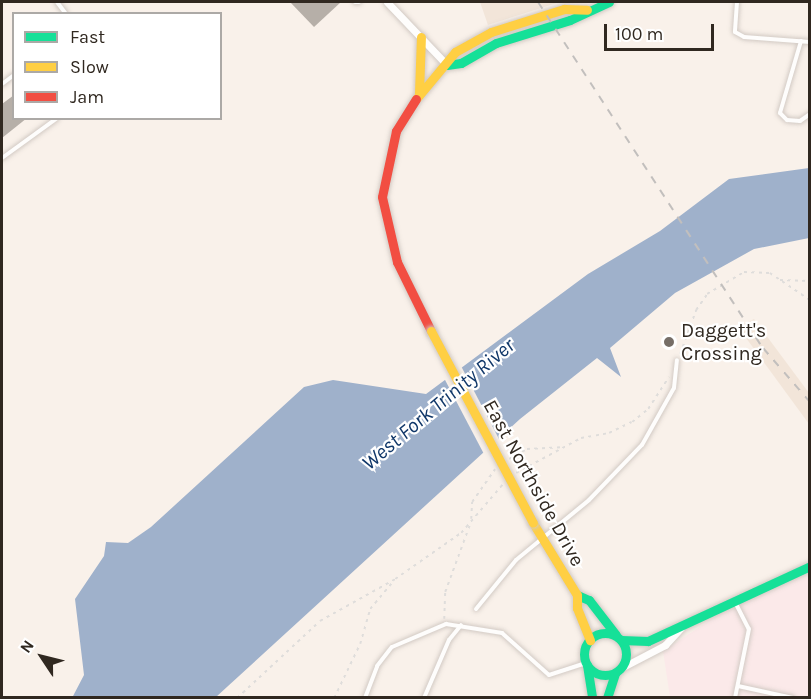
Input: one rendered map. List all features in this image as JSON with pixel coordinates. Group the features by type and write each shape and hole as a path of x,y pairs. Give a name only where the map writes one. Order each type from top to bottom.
{"street":[{"path":"387,2 447,65"},
{"name":"East Northside Drive","path":"590,640 577,608 577,595 542,541 397,262 382,197 386,164 396,131 418,95 447,65 455,52 491,32 564,9 587,10 609,2"},
{"path":"418,95 423,75 421,37"},
{"path":"592,698 584,649 590,640 605,633 619,639 648,641 666,630 682,627 734,600 810,566"},
{"name":"East Northside Drive","path":"577,595 589,600 619,639"},
{"path":"586,664 602,675 618,670 665,645 682,627"},
{"path":"608,698 618,670 626,656 619,639"}],"lane":[{"path":"737,2 735,32 744,37 810,42"},
{"path":"801,41 780,113 787,120 800,121 810,114"},
{"path":"2,158 54,120"},
{"path":"476,609 502,574 542,541 642,445 674,388 677,360"},
{"path":"734,600 749,629 735,698"},
{"path":"365,698 380,661 392,647 446,624 502,633 549,675 586,664"},
{"path":"424,698 449,640 461,626"},
{"path":"738,686 793,698"}],"path":[{"path":"810,281 779,280 810,300"},
{"path":"509,459 527,449 562,447"},
{"path":"446,624 442,613 443,598 471,521 472,502 489,472 499,466"},
{"path":"334,698 360,644 370,609 396,579"}],"shaded area":[{"path":"480,2 560,2 488,25"},
{"path":"754,319 809,393 809,424 738,327"},
{"path":"809,571 809,697 670,697 663,651 721,613"}],"water":[{"name":"West Fork Trinity River","path":"809,168 809,238 754,249 675,293 610,348 621,377 597,358 520,419 216,697 72,698 84,675 75,599 104,556 106,542 128,543 151,527 304,387 333,380 426,394 588,274 660,231 729,179"}],"pier":[{"path":"461,366 500,441 485,456 444,378"}],"building":[{"path":"290,2 341,2 314,27"},
{"path":"12,96 12,120 24,120 2,138 2,104"}],"railway":[{"path":"538,2 763,348 810,402"}],"traffic: fast":[{"path":"447,65 461,63 496,43 570,20 609,2"},
{"path":"621,640 648,641 810,566"},
{"path":"577,595 589,600 616,635"},
{"path":"605,633 620,639 626,654 620,669 605,675 590,669 584,654 590,639 605,633"},
{"path":"587,665 592,698"},
{"path":"607,698 615,673"}],"traffic: slow":[{"path":"416,99 455,52 491,32 564,9 587,10"},
{"path":"419,93 421,37"},
{"path":"431,331 533,523"},
{"path":"533,523 577,595 577,608 590,640"}],"traffic: jam":[{"path":"416,99 396,131 382,197 397,262 431,331"}],"place":[{"name":"Daggett's Crossing","path":"669,342"}]}
